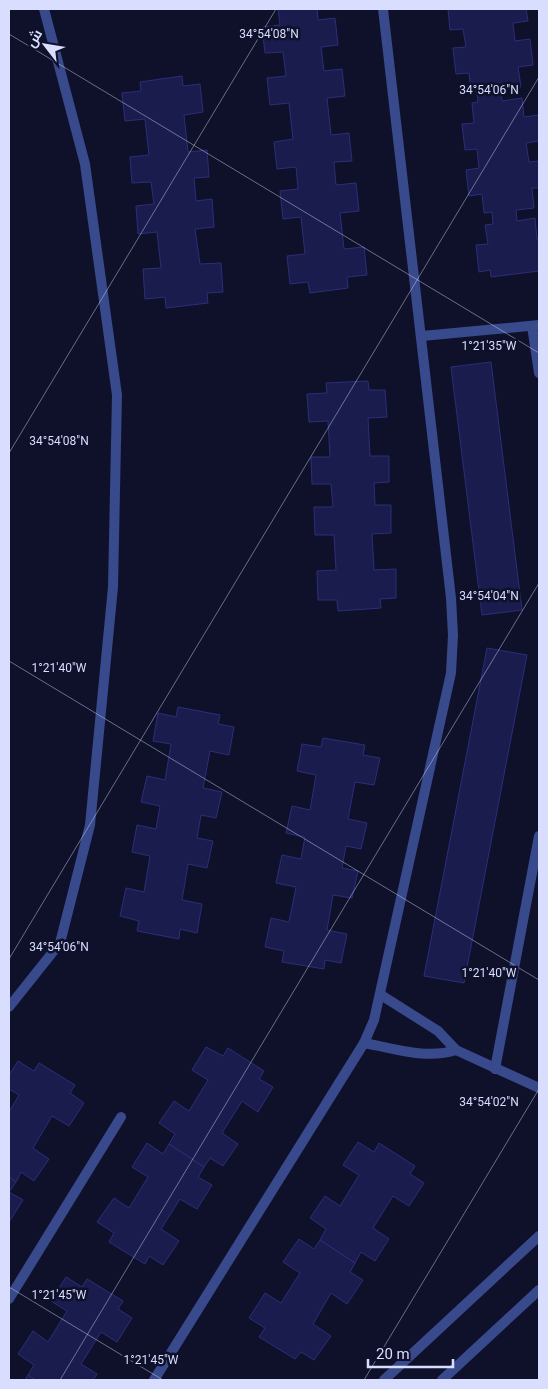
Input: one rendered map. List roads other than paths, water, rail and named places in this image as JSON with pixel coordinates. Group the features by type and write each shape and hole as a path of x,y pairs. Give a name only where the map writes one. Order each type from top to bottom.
{"street":[{"path":"9,1007 60,942 88,834 113,586 117,396 85,164 44,9"},
{"path":"154,1380 364,1043 374,1020 451,673 453,635 451,598 383,9"},
{"path":"422,336 536,326 539,373"},
{"path":"495,1069 539,836"},
{"path":"380,995 438,1031 456,1050 539,1088"},
{"path":"364,1043 430,1055 456,1050"},
{"path":"9,1299 122,1117"},
{"path":"384,1380 539,1236"},
{"path":"442,1380 539,1290"}]}
